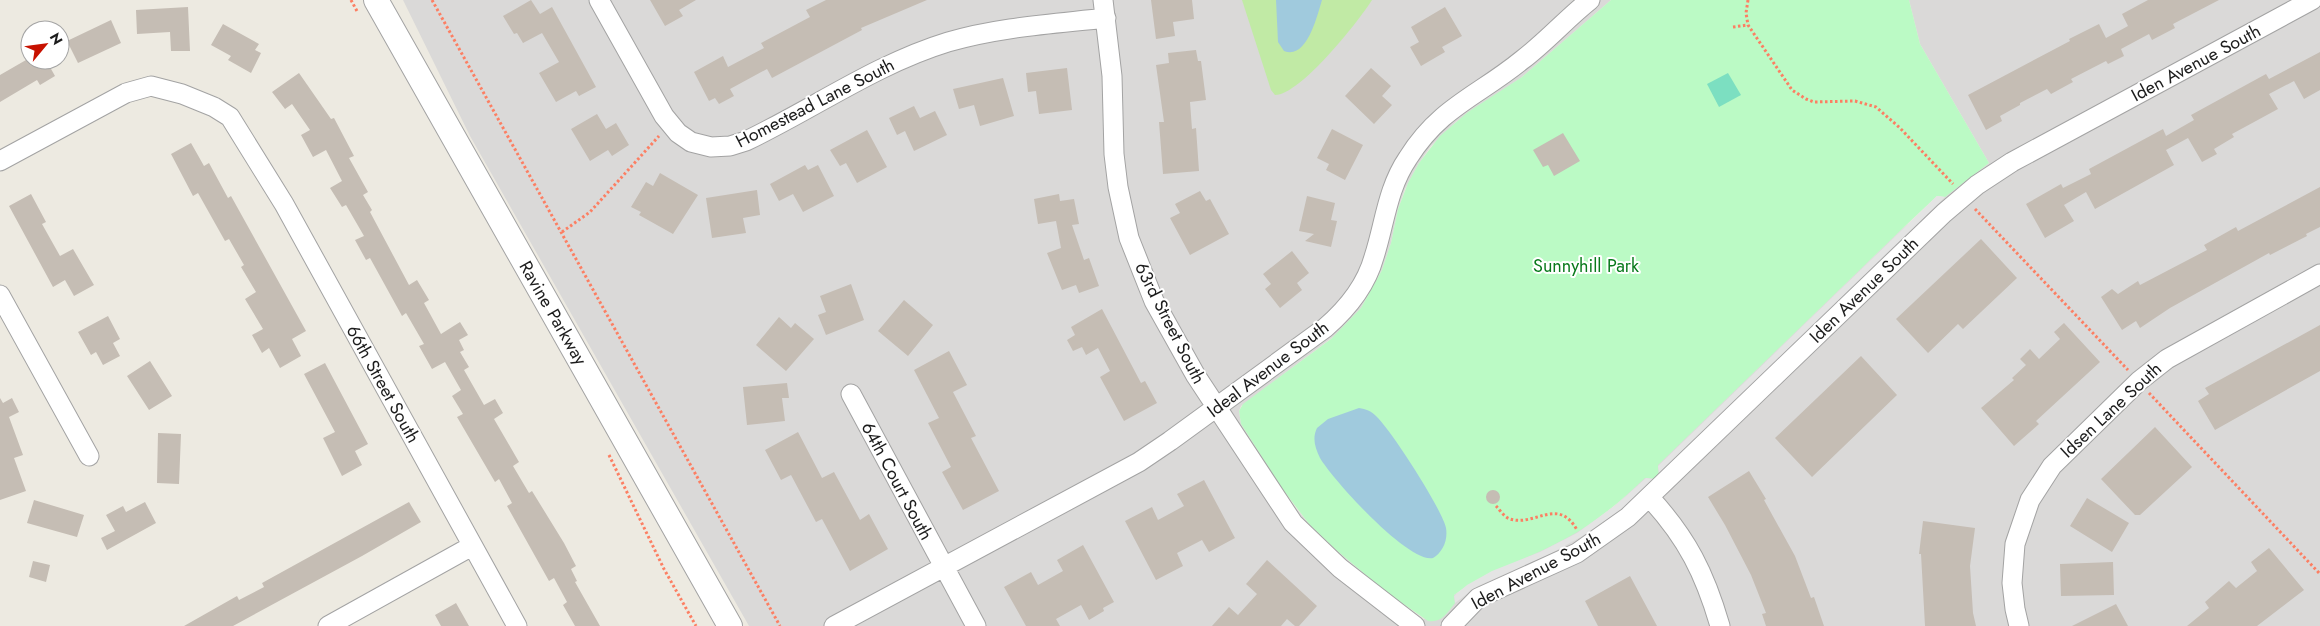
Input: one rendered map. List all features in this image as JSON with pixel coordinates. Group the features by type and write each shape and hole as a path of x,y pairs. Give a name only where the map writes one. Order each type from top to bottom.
{"street":[{"name":"Homestead Lane South","path":"599,0 670,124 682,137 691,142 711,147 730,146 746,141 890,66 931,48 998,30 1104,9"},
{"name":"Ideal Avenue South","path":"834,626 1139,462 1325,328 1352,300 1373,263 1385,210 1397,176 1415,146 1431,127 1452,108 1521,61 1590,0"},
{"name":"Iden Avenue South","path":"1451,626 1478,598 1583,549 1614,528 1650,498 1690,456 1944,213 1977,185 2012,162 2312,0"},
{"name":"Ravine Parkway","path":"368,8 730,626"},
{"name":"63rd Street South","path":"1104,9 1112,76 1116,175 1130,238 1154,301 1189,366 1276,500 1300,531 1370,593 1415,626"},
{"name":"66th Street South","path":"0,161 126,93 151,86 182,94 214,107 230,117 284,204 517,626"},
{"name":"Idsen Lane South","path":"2019,626 2012,583 2015,544 2030,500 2047,472 2138,382 2167,359 2320,274"},
{"path":"0,295 89,456"},
{"name":"64th Court South","path":"850,394 976,626"},
{"path":"1650,498 1683,538 1698,563 1720,626"},
{"path":"328,626 472,546"}],"path":[{"path":"351,0 368,8"},
{"path":"432,0 780,626"},
{"path":"1748,0 1746,13 1748,25 1792,90 1814,102 1855,101 1876,107 1900,128 1950,181"},
{"path":"1733,27 1748,25"},
{"path":"562,232 594,209 670,124"},
{"path":"1972,206 2130,372"},
{"path":"2152,397 2320,574"},
{"path":"606,451 664,569 696,626"},
{"path":"1496,506 1504,516 1513,520 1561,514 1570,519 1577,530"}],"shaded area":[{"path":"403,0 1611,0 1522,77 1457,121 1431,146 1405,189 1382,270 1361,308 1337,334 1241,406 1239,411 1241,424 1288,498 1309,524 1335,549 1386,592 1424,619 1454,595 1603,515 1616,505 1903,228 1989,163 1920,44 1909,0 2320,0 2320,626 749,626 470,136"},
{"path":"1937,196 1945,197 1659,475 1658,466"},
{"path":"1646,478 1655,479 1622,509 1588,533 1548,555 1478,586 1455,603 1454,596 1467,585 1492,571 1540,552 1577,533 1616,505"}],"green space":[{"path":"1242,0 1372,0 1342,40 1313,71 1286,92 1275,95 1271,90"},
{"name":"Sunnyhill Park","path":"1611,0 1909,0 1920,44 1989,163 1945,197 1937,196 1903,228 1658,465 1659,475 1655,479 1645,478 1606,512 1574,534 1467,586 1454,595 1455,603 1441,619 1428,621 1386,592 1335,549 1309,524 1281,487 1241,424 1239,411 1243,404 1331,339 1361,308 1382,270 1391,243 1398,209 1408,183 1419,163 1440,136 1468,112 1522,77"},
{"path":"1728,73 1741,95 1719,107 1707,84"}],"water":[{"path":"1276,0 1322,0 1310,35 1299,49 1292,52 1284,51 1278,42"},
{"path":"1359,408 1376,416 1393,437 1415,470 1442,518 1446,528 1445,541 1440,552 1433,558 1422,556 1407,548 1390,535 1355,501 1320,458 1315,443 1317,428 1328,419"}],"building":[{"path":"531,0 540,14 552,7 596,87 579,96 576,91 556,102 539,73 559,62 542,33 523,43 517,33 514,34 503,16"},
{"path":"650,0 696,0 679,10 683,16 665,26"},
{"path":"826,0 927,0 861,28 862,30 772,78 767,69 730,89 734,96 719,104 715,98 709,101 694,72 723,56 728,67 764,48 761,43 810,17 806,10"},
{"path":"1151,0 1192,0 1194,19 1173,22 1175,36 1156,39"},
{"path":"2148,0 2219,0 2173,24 2175,28 2152,40 2149,34 2121,49 2124,56 2108,64 2106,61 2071,79 2073,82 2051,94 2047,89 2020,103 2020,105 2000,116 2002,121 1986,130 1968,95 2099,24 2106,38 2128,26 2122,14"},
{"path":"188,7 190,51 171,51 170,32 137,34 136,10"},
{"path":"1445,7 1462,36 1442,47 1445,52 1421,66 1410,47 1419,42 1411,27"},
{"path":"111,20 121,43 78,63 70,47 70,40"},
{"path":"223,24 259,44 255,50 261,53 251,73 228,60 231,56 211,45"},
{"path":"1196,50 1198,61 1201,61 1206,100 1190,102 1192,129 1196,128 1199,171 1163,174 1159,122 1164,122 1156,65 1169,63 1168,53"},
{"path":"2320,52 2320,90 2304,99 2294,81 2269,94 2278,109 2232,134 2234,137 2214,149 2217,154 2202,162 2188,138 2166,150 2174,165 2095,209 2086,192 2064,205 2074,221 2045,238 2026,204 2061,184 2063,188 2091,174 2089,169 2163,129 2166,136 2194,120 2191,115 2266,74 2269,79"},
{"path":"20,63 20,70 52,70 55,76 40,85 37,80 0,102 0,75"},
{"path":"1067,68 1072,110 1039,114 1036,91 1028,92 1026,73"},
{"path":"1371,68 1391,86 1382,96 1392,105 1374,124 1345,96"},
{"path":"299,73 331,119 334,118 354,156 349,158 368,192 363,195 372,210 370,212 409,285 417,280 429,300 424,303 441,334 460,322 468,335 459,340 464,350 460,352 469,367 464,370 484,405 495,399 503,413 494,419 519,462 513,466 529,493 532,491 564,543 576,566 571,569 577,581 575,582 600,626 575,626 563,605 567,602 554,578 549,581 507,506 512,503 499,479 495,482 457,417 463,414 452,396 461,390 445,362 432,369 419,346 424,344 406,313 402,316 370,258 366,260 355,240 364,236 346,205 342,207 330,188 342,181 326,150 313,157 301,135 310,130 292,104 285,109 272,92"},
{"path":"1003,78 1014,116 980,126 974,105 959,109 953,89"},
{"path":"914,106 920,118 935,111 947,135 914,151 905,131 897,135 889,118"},
{"path":"597,114 606,129 616,123 629,145 612,156 608,150 590,161 571,129"},
{"path":"1332,129 1363,145 1345,180 1326,170 1329,164 1317,158"},
{"path":"867,130 887,167 857,183 846,163 840,166 830,150"},
{"path":"1563,133 1580,161 1554,176 1548,165 1543,167 1533,150"},
{"path":"191,143 204,166 209,163 228,198 231,196 306,331 292,339 301,356 280,368 269,348 262,353 252,335 263,329 245,299 256,292 241,267 244,265 229,239 225,241 198,193 193,196 171,154"},
{"path":"805,165 808,170 818,165 834,196 803,212 793,194 779,201 770,184"},
{"path":"660,173 698,195 673,234 639,215 641,212 631,207 646,182 653,186"},
{"path":"2320,187 2320,227 2306,234 2307,236 2270,255 2269,253 2170,308 2140,328 2136,321 2122,330 2101,297 2112,289 2118,294 2138,281 2140,285 2207,250 2204,245 2236,227 2238,231"},
{"path":"757,190 760,215 743,218 746,233 712,238 706,198"},
{"path":"1200,191 1206,201 1210,199 1229,234 1190,255 1170,218 1180,213 1175,204"},
{"path":"31,194 46,222 42,224 60,256 73,249 94,285 74,296 65,280 53,287 9,206"},
{"path":"1059,194 1060,201 1074,199 1079,224 1072,225 1084,260 1089,258 1099,286 1079,293 1076,285 1062,290 1047,253 1061,248 1056,221 1038,224 1034,199"},
{"path":"1307,196 1335,203 1331,220 1337,221 1331,247 1305,241 1314,234 1299,231"},
{"path":"1981,239 2017,278 1963,329 1958,324 1928,353 1896,319"},
{"path":"1292,251 1309,273 1297,283 1302,290 1280,308 1265,289 1271,284 1263,274"},
{"path":"851,284 864,320 826,335 818,315 826,312 820,296"},
{"path":"904,300 933,325 908,356 878,331"},
{"path":"1102,309 1141,383 1145,381 1157,403 1124,421 1100,377 1110,371 1098,348 1086,355 1082,347 1073,351 1067,340 1075,335 1071,327"},
{"path":"108,316 120,339 113,343 120,356 103,365 96,352 91,355 78,332"},
{"path":"779,317 791,328 795,323 814,339 786,371 756,345"},
{"path":"2064,323 2100,362 2036,421 2039,424 2014,446 1981,408 2014,380 2012,378 2026,365 2020,359 2030,349 2039,359 2060,339 2054,332"},
{"path":"2320,325 2320,371 2215,430 2198,401 2209,394 2205,388"},
{"path":"949,351 967,385 953,392 976,436 971,438 999,491 963,510 942,472 951,467 928,423 939,418 914,370"},
{"path":"1861,356 1897,395 1812,477 1775,438"},
{"path":"150,361 172,396 149,410 127,376"},
{"path":"325,363 368,444 355,451 362,465 342,476 323,438 335,432 304,374"},
{"path":"787,383 789,398 782,398 785,421 747,425 743,387"},
{"path":"0,398 3,403 12,398 19,412 9,417 23,455 14,458 26,491 0,500"},
{"path":"2155,427 2192,467 2140,515 2135,515 2101,479"},
{"path":"798,432 822,478 834,472 860,520 869,514 888,549 850,571 822,519 816,522 791,475 781,480 765,450"},
{"path":"158,433 181,434 179,484 157,483"},
{"path":"1749,471 1766,499 1764,500 1795,556 1811,598 1814,597 1824,626 1766,626 1762,614 1766,613 1751,575 1708,497"},
{"path":"1204,480 1235,538 1209,552 1202,540 1177,553 1183,566 1156,580 1125,521 1152,507 1158,520 1184,506 1177,494"},
{"path":"1490,490 1496,490 1500,497 1496,504 1490,504 1486,500 1486,494"},
{"path":"2087,498 2129,523 2112,552 2070,526"},
{"path":"34,500 84,515 77,537 27,523"},
{"path":"145,502 156,523 107,550 101,538 115,531 106,515 123,506 126,512"},
{"path":"409,502 421,522 362,556 233,626 184,626 237,596 239,600 264,587 262,583"},
{"path":"1923,521 1975,528 1970,566 1973,613 1976,626 1925,626 1921,554 1919,554"},
{"path":"1083,545 1114,602 1103,608 1104,611 1089,620 1081,605 1056,619 1060,626 1026,626 1004,587 1031,572 1038,585 1063,571 1057,560"},
{"path":"2269,548 2304,590 2257,626 2187,626 2209,608 2205,602 2229,581 2236,588 2257,571 2251,562"},
{"path":"1267,560 1317,606 1299,626 1295,626 1287,619 1281,626 1212,626 1229,607 1238,615 1257,594 1246,584"},
{"path":"33,561 50,565 46,582 29,577"},
{"path":"2113,562 2114,595 2061,596 2060,564"},
{"path":"1630,576 1657,626 1598,626 1585,601"},
{"path":"456,603 469,626 441,626 435,615"},
{"path":"2116,604 2128,626 2072,626"}]}
